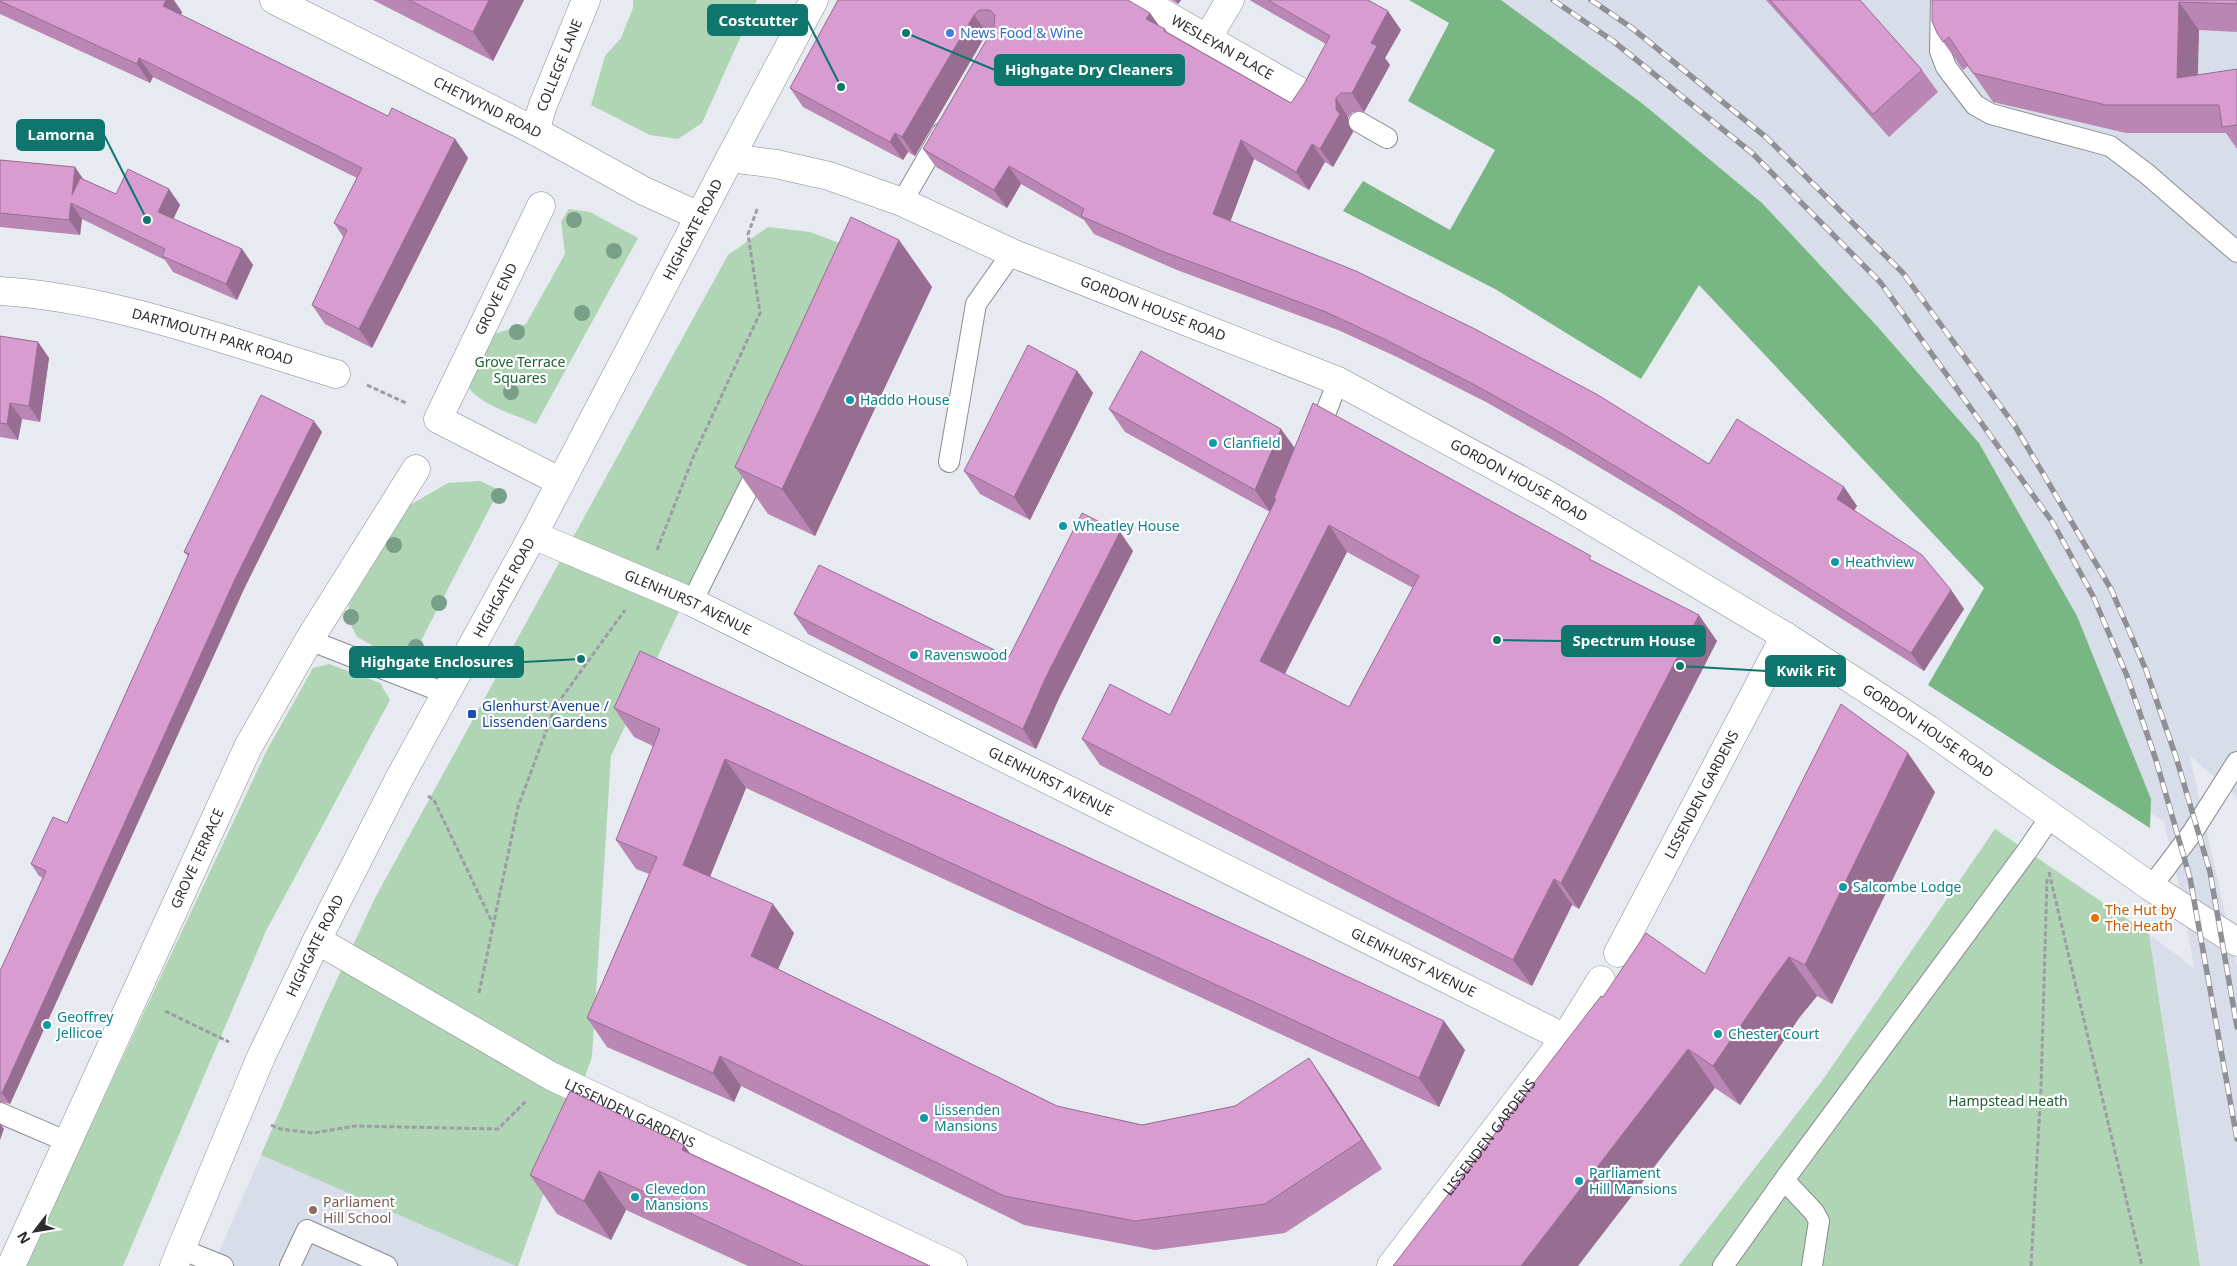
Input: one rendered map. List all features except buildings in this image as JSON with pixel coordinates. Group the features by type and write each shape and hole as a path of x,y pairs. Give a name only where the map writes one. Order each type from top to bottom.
{"street":[{"name":"CHETWYND ROAD","path":"274,0 535,131 644,191 699,216"},
{"name":"COLLEGE LANE","path":"535,131 543,105 586,0"},
{"name":"HIGHGATE ROAD","path":"178,1257 261,1056 317,940 399,779 533,535 814,0"},
{"name":"WESLEYAN PLACE","path":"1140,0 1311,96"},
{"path":"1207,39 1230,0"},
{"name":"GORDON HOUSE ROAD","path":"730,158 776,164 829,176 902,202 1012,253 1338,381 1548,495 1785,636 1928,729 2151,887 2237,942"},
{"name":"GROVE END","path":"541,206 438,419 561,482"},
{"name":"DARTMOUTH PARK ROAD","path":"0,291 34,293 111,308 336,374"},
{"name":"GROVE TERRACE","path":"10,1266 248,747 309,640 416,470"},
{"name":"GLENHURST AVENUE","path":"533,535 692,602 1565,1038"},
{"name":"LISSENDEN GARDENS","path":"1618,953 1785,636"},
{"name":"LISSENDEN GARDENS","path":"317,940 551,1076 953,1266"},
{"name":"LISSENDEN GARDENS","path":"1391,1266 1565,1038 1601,980"}],"lane":[{"path":"1940,0 1940,50 1946,67 1975,105 1991,114 2110,146 2147,174 2237,252"},
{"path":"902,202 952,116"},
{"path":"1359,122 1387,138"},
{"path":"949,462 976,304 1012,253"},
{"path":"1310,453 1338,381"},
{"path":"692,602 771,444"},
{"path":"309,640 445,693"},
{"path":"2151,887 2192,832 2237,762"},
{"path":"1723,1266 1784,1180 2028,851 2051,816"},
{"path":"0,1113 68,1142"},
{"path":"1784,1180 1814,1212 1819,1221 1813,1264"},
{"path":"290,1266 307,1230 387,1266"},
{"path":"178,1257 223,1266"}],"path":[{"path":"471,1029 518,806 555,707 644,583 694,456 760,313 748,234 758,207"},
{"path":"336,374 410,405"},
{"path":"499,710 555,707"},
{"path":"399,779 434,800 493,924"},
{"path":"2031,1266 2041,1088 2047,863 2142,1266"},
{"path":"135,997 261,1056"},
{"path":"238,1112 280,1129 313,1133 355,1126 498,1129 551,1076"}],"shaded area":[{"path":"1501,0 2237,0 2237,797 2190,756 2237,966 2237,1266 2200,1266 2149,934 2194,968 2180,890 2164,822 2006,717 2077,616 1979,443 1877,326 1762,203 1643,104"},
{"name":"Parliament Hill School","path":"261,1155 516,1266 213,1266"}],"green space":[{"path":"633,0 757,0 702,123 678,139 650,135 591,105 605,56 621,38 633,8"},
{"path":"1409,0 1501,0 1643,104 1762,203 1877,326 1979,443 2077,616 2151,799 2150,828 1928,685 1984,588 1699,285 1641,379 1495,289 1343,211 1363,181 1450,230 1495,150 1408,101 1449,23"},
{"name":"Grove Terrace Squares","path":"569,209 590,212 638,238 536,424 508,413 479,398 467,385 494,334 526,324 565,254 561,221"},
{"path":"768,227 810,232 850,247 611,756 592,1057 518,1266 516,1266 261,1155 325,1005 375,898 728,255"},
{"path":"480,481 499,490 422,639 406,653 388,654 357,637 348,619 349,604 410,505 448,483"},
{"path":"329,664 380,683 390,700 266,931 123,1266 25,1266 267,750 313,668"},
{"name":"Hampstead Heath","path":"1995,829 2149,934 2200,1266 1679,1266 1822,1081"}],"railway":[{"path":"1553,0 1613,41 1752,153 1881,283 2053,523 2093,596 2127,676 2156,760 2190,878 2237,1139"},
{"path":"1591,0 1632,28 1767,138 1903,273 2015,426 2111,589 2146,670 2176,757 2210,872 2237,1027"}],"place":[{"name":"Highgate Dry Cleaners","path":"906,33"},
{"name":"News Food & Wine","path":"950,33"},
{"name":"Costcutter","path":"841,87"},
{"name":"Lamorna","path":"147,220"},
{"name":"Haddo House","path":"850,400"},
{"name":"Clanfield","path":"1213,443"},
{"name":"Wheatley House","path":"1063,526"},
{"name":"Heathview","path":"1835,562"},
{"name":"Spectrum House","path":"1497,640"},
{"name":"Ravenswood","path":"914,655"},
{"name":"Highgate Enclosures","path":"581,659"},
{"name":"Kwik Fit","path":"1680,666"},
{"name":"Glenhurst Avenue / Lissenden Gardens","path":"472,714"},
{"name":"Salcombe Lodge","path":"1843,887"},
{"name":"The Hut by The Heath","path":"2095,918"},
{"name":"Geoffrey Jellicoe","path":"47,1025"},
{"name":"Chester Court","path":"1718,1034"},
{"name":"Lissenden Mansions","path":"924,1118"},
{"name":"Parliament Hill Mansions","path":"1579,1181"},
{"name":"Clevedon Mansions","path":"635,1197"},
{"name":"Parliament Hill School","path":"313,1210"}]}
